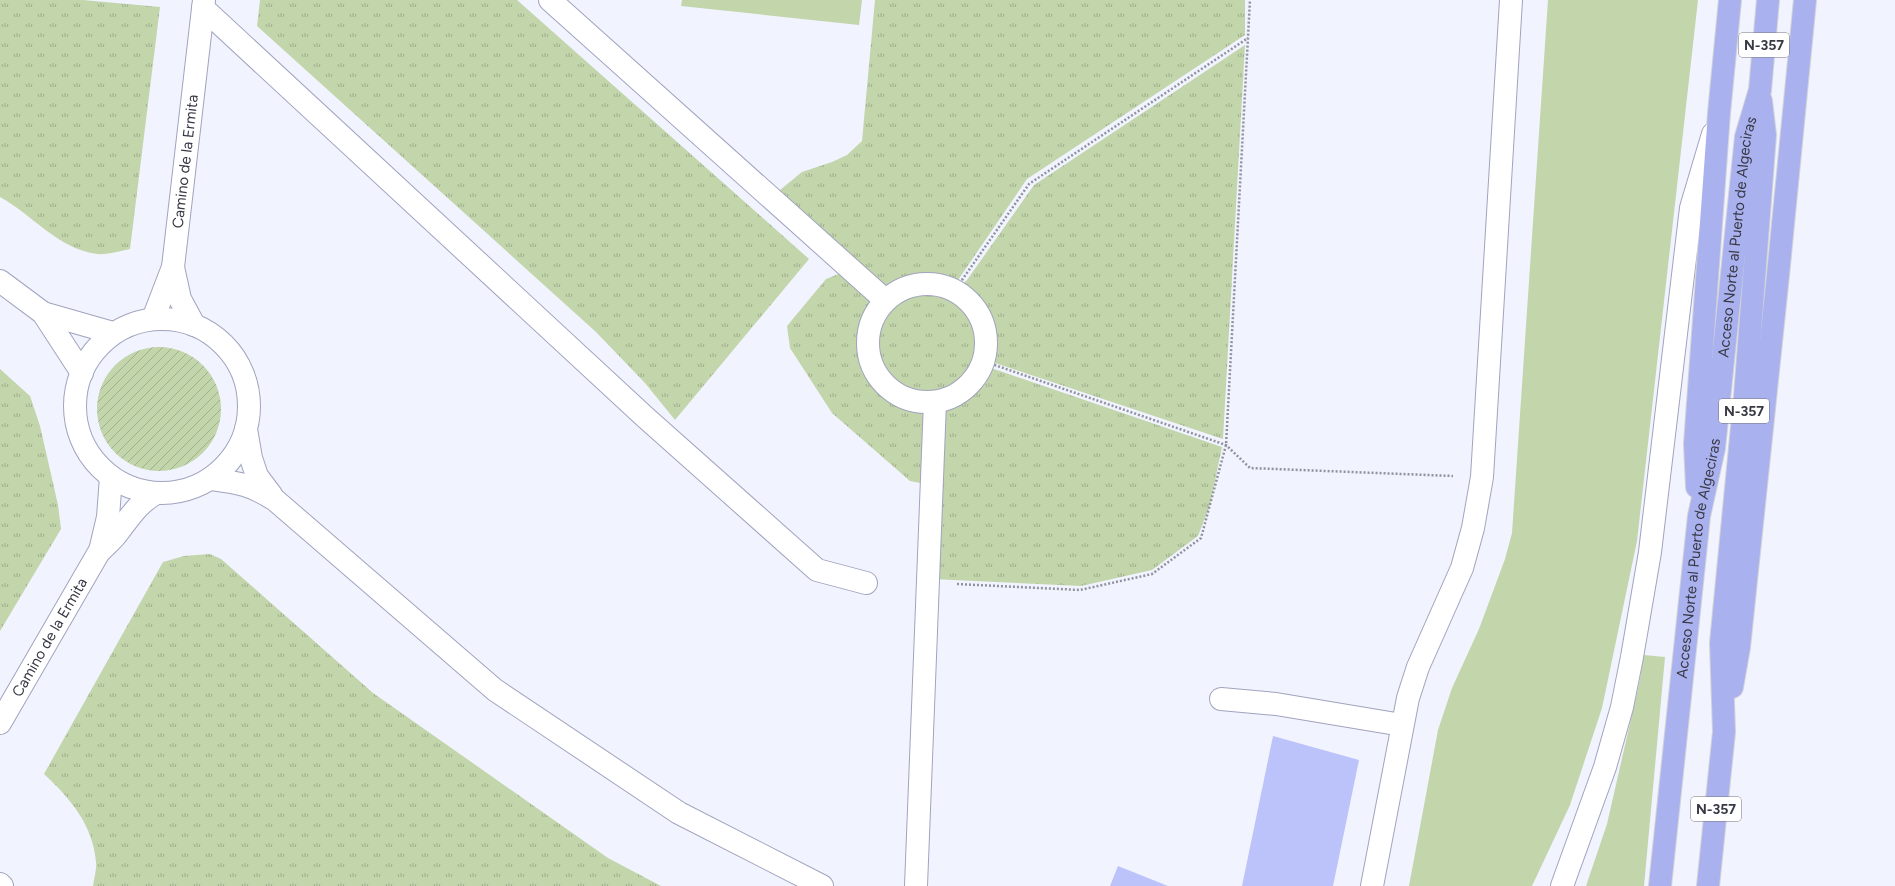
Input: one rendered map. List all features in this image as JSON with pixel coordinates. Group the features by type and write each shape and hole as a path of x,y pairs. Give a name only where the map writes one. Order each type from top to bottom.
{"highway":[{"path":"1699,516 1695,444 1719,113 1730,0"},
{"name":"Acceso Norte al Puerto de Algeciras","path":"1708,886 1724,732 1721,643 1745,396 1765,135 1760,90 1768,0"},
{"path":"1724,732 1739,647 1777,291 1805,0"},
{"name":"Acceso Norte al Puerto de Algeciras","path":"1660,886 1699,516 1714,448 1746,137 1760,90"}],"street":[{"path":"550,0 886,300"},
{"path":"1372,886 1408,698 1418,667 1462,568 1473,528 1482,477 1511,0"},
{"path":"204,4 645,417 817,570 866,583"},
{"name":"Camino de la Ermita","path":"153,319 173,266 204,4"},
{"path":"1562,886 1605,767 1622,707 1650,552 1691,208 1719,113"},
{"path":"173,266 180,299 194,325"},
{"path":"0,281 43,313 82,373"},
{"path":"919,284 938,284 955,290 971,303 982,321 986,341 983,361 976,376 965,388 951,397 935,402 917,401 899,395 884,384 873,369 868,351 868,332 874,315 886,300 901,289 919,284"},
{"path":"43,313 114,333"},
{"path":"153,319 174,320 194,325 218,340 228,350 239,367 246,387 249,408 246,428 238,448 226,465 210,479 191,488 170,493 150,493 130,487 111,477 96,463 84,445 77,425 75,404 78,384 82,373 86,364 98,347 114,333 132,324 153,319"},
{"path":"916,886 935,402"},
{"path":"246,428 251,458 257,476 275,500"},
{"name":"Camino de la Ermita","path":"99,552 108,517 111,477"},
{"path":"210,479 242,484 256,488 275,500 495,690 679,813 822,886"},
{"name":"Camino de la Ermita","path":"0,723 99,552 118,533 130,515 142,502 156,493"},
{"path":"1221,699 1276,704 1402,725"}],"path":[{"path":"928,582 1080,590 1152,574 1201,538 1226,445 1250,0"},
{"path":"955,290 1028,184 1248,38"},
{"path":"983,361 1226,445 1250,468 1482,477"}],"green space":[{"path":"0,0 83,0 160,7 130,249 114,253 97,254 70,246 0,197"},
{"path":"260,0 517,0 809,259 675,420 645,383 596,332 257,26"},
{"path":"682,0 862,0 859,25 681,6"},
{"path":"875,0 1245,0 1245,35 1027,179 956,283 956,290 967,280 1034,185 1245,45 1223,439 992,362 983,361 991,368 1222,447 1210,505 1198,536 1152,570 1081,586 932,579 930,482 920,483 910,481 832,413 790,348 787,326 826,279 846,271 774,195 802,172 832,162 847,155 862,141"},
{"path":"1548,0 1698,0 1637,541 1602,708 1570,805 1532,886 1409,886 1438,730 1452,688 1479,629 1505,559 1512,533"},
{"path":"159,347 171,348 183,352 194,357 203,365 211,374 216,385 220,397 220,421 216,433 211,444 203,453 194,461 183,466 171,470 159,471 147,470 135,466 124,461 115,453 107,444 102,433 98,421 97,409 98,397 102,385 107,374 115,365 124,357 135,352 147,348"},
{"path":"0,369 30,396 40,426 58,505 61,529 0,631"},
{"path":"210,554 221,559 373,693 608,858 661,886 93,886 96,871 94,849 85,824 79,813 63,793 44,774 163,562 184,556"},
{"path":"1644,655 1665,657 1644,886 1586,886 1607,824 1639,684"}],"building":[{"path":"1273,736 1359,760 1333,886 1242,886"},
{"path":"1118,866 1168,886 1110,886"}]}
